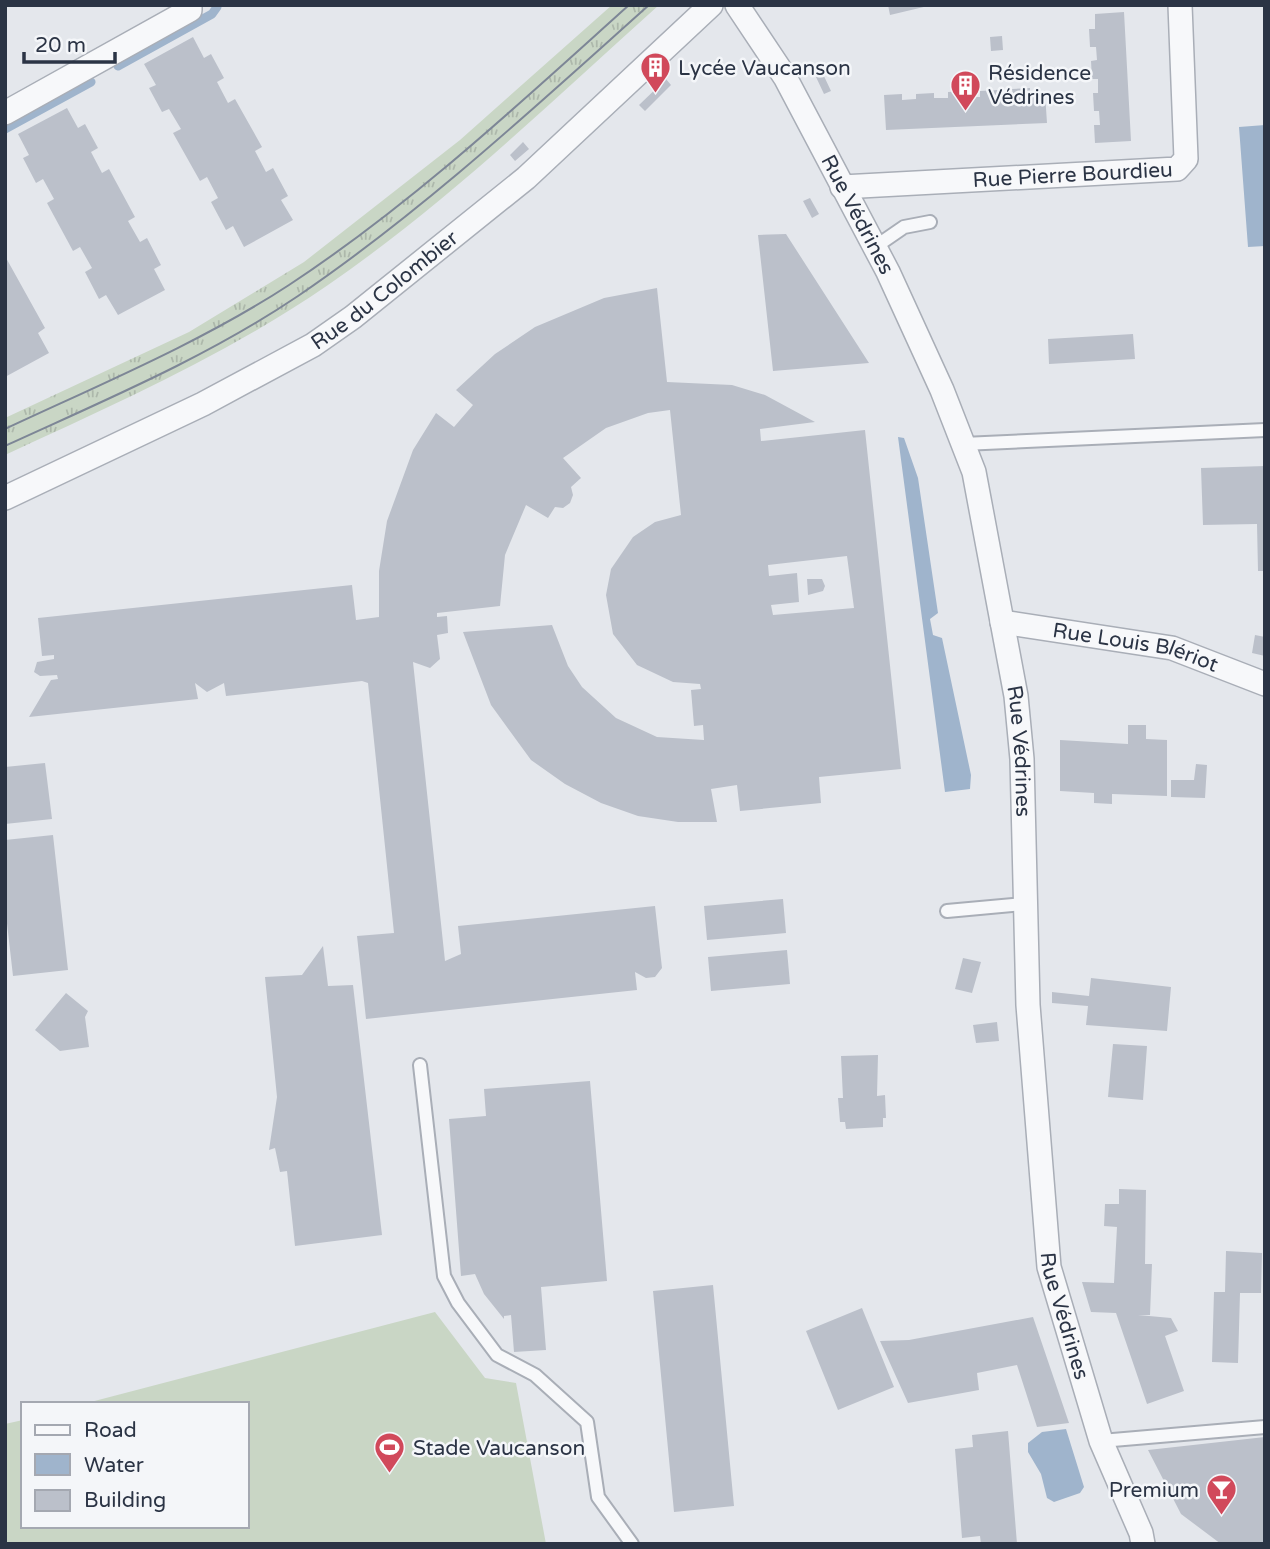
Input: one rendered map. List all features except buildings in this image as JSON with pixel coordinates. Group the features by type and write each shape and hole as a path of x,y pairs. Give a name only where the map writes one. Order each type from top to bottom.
{"street":[{"path":"5,113 190,10 190,5"},
{"name":"Rue du Colombier","path":"5,498 203,404 313,345 353,317 526,178 711,5"},
{"name":"Rue Védrines","path":"737,5 785,76 875,247 942,390 974,472 1016,696 1022,759 1023,904 1028,1005 1049,1267 1063,1325 1101,1441 1142,1533 1143,1544"},
{"name":"Rue Pierre Bourdieu","path":"842,187 1177,169 1186,159 1180,5"},
{"name":"Rue Louis Blériot","path":"1002,622 1172,648 1265,684"}],"lane":[{"path":"875,247 904,228 930,222"},
{"path":"963,444 1265,430"},
{"path":"947,911 1023,904"},
{"path":"420,1065 444,1276 458,1303 497,1355 535,1375 587,1422 598,1497 632,1544"},
{"path":"1101,1441 1265,1427"}],"green space":[{"path":"612,5 659,5 457,186 372,253 328,285 251,334 129,397 5,455 5,418 189,332 304,262 460,140"},
{"name":"Stade Vaucanson","path":"435,1312 485,1378 516,1383 546,1544 5,1544 5,1424 21,1420 21,1528 248,1528 248,1402 91,1402"}],"water":[{"path":"1265,125 1265,246 1248,247 1239,127"},
{"path":"898,437 904,438 918,478 938,613 930,619 933,635 942,638 971,775 970,789 945,792"},
{"path":"1066,1429 1084,1487 1080,1493 1054,1502 1047,1498 1041,1474 1028,1452 1028,1443 1042,1432"}],"waterway":[{"path":"118,66 212,14 217,7"},
{"path":"5,129 91,82"}],"tram line":[{"path":"5,429 186,344 289,285 422,187 629,5"},
{"path":"5,446 192,358 298,296 390,229 434,193 649,5"}],"place":[{"name":"Lycée Vaucanson","path":"655,95"},
{"name":"Résidence Védrines","path":"965,112"},
{"name":"Stade Vaucanson","path":"390,1475"},
{"name":"Premium","path":"1222,1517"}]}
